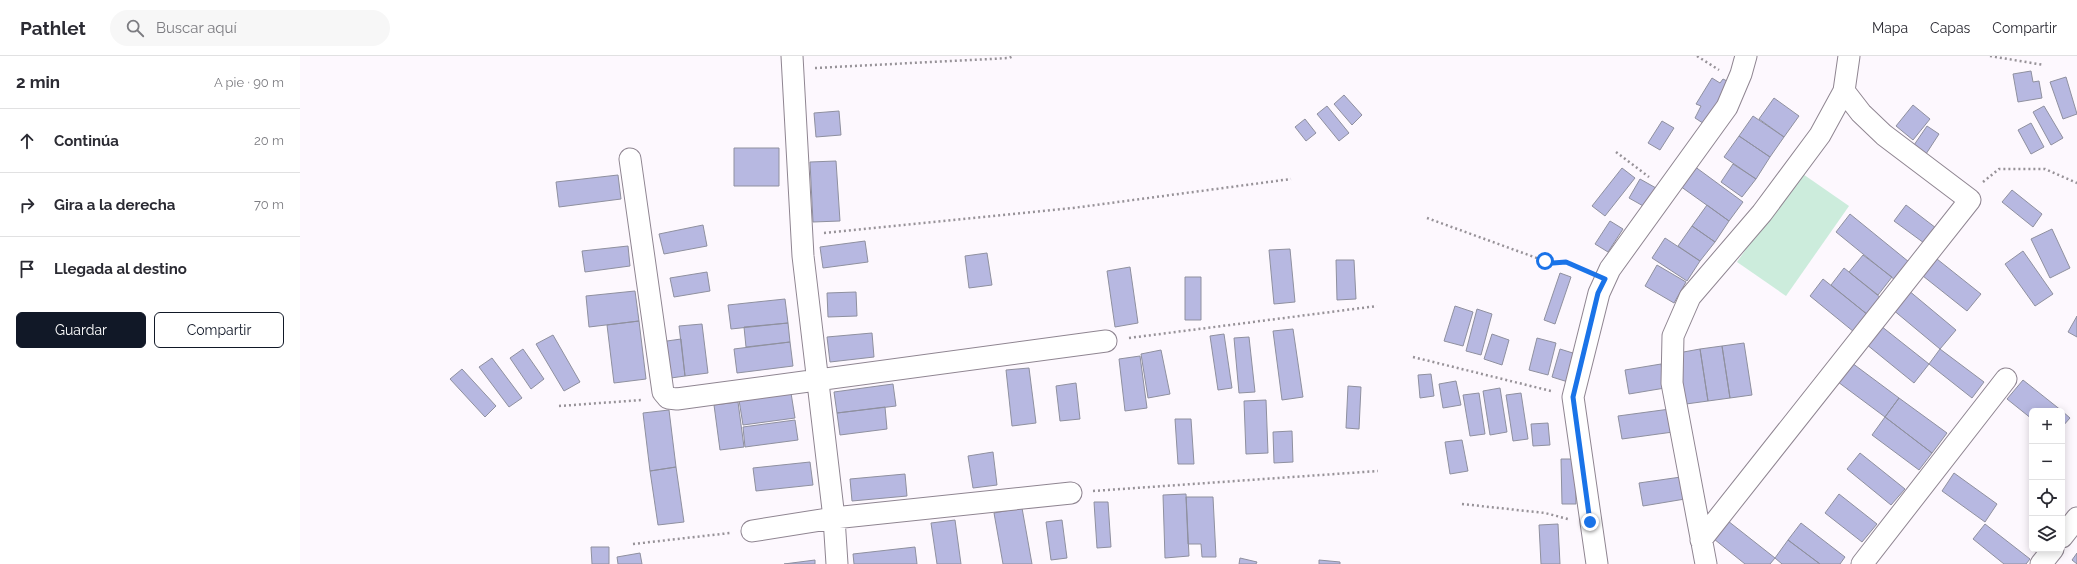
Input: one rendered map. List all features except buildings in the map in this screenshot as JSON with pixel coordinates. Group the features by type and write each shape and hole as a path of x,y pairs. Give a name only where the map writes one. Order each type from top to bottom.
{"street":[{"path":"1597,564 1573,397 1598,293 1610,269 1727,107 1741,74 1746,56"},
{"path":"1706,564 1672,383 1673,336 1690,297 1762,213 1820,135 1844,91 1849,56"},
{"path":"792,62 802,235 834,518 837,564"},
{"path":"1701,540 1970,200 1884,135 1861,113 1844,91"},
{"path":"630,159 663,392 668,398 677,399 1106,341"},
{"path":"1862,564 2006,379"},
{"path":"752,531 834,518 1071,493"},
{"path":"2065,533 2077,518"},
{"path":"2041,564 2051,552"}],"path":[{"path":"792,62 1009,58 1013,56"},
{"path":"1990,56 2044,65"},
{"path":"1616,152 1667,190"},
{"path":"1970,200 1986,179 1999,169 2045,169 2077,183"},
{"path":"802,235 1073,208 1291,179"},
{"path":"1427,218 1553,263 1566,262 1605,279"},
{"path":"1106,341 1377,306"},
{"path":"1412,357 1573,397"},
{"path":"559,406 668,398"},
{"path":"1071,493 1378,471"},
{"path":"1462,504 1545,513 1575,521 1590,522"},
{"path":"633,544 752,531"}],"green space":[{"path":"1800,172 1849,206 1786,296 1737,262"}],"route":[{"path":"1545,261 1553,263 1566,262 1605,279 1598,293 1573,397 1590,522"}]}
